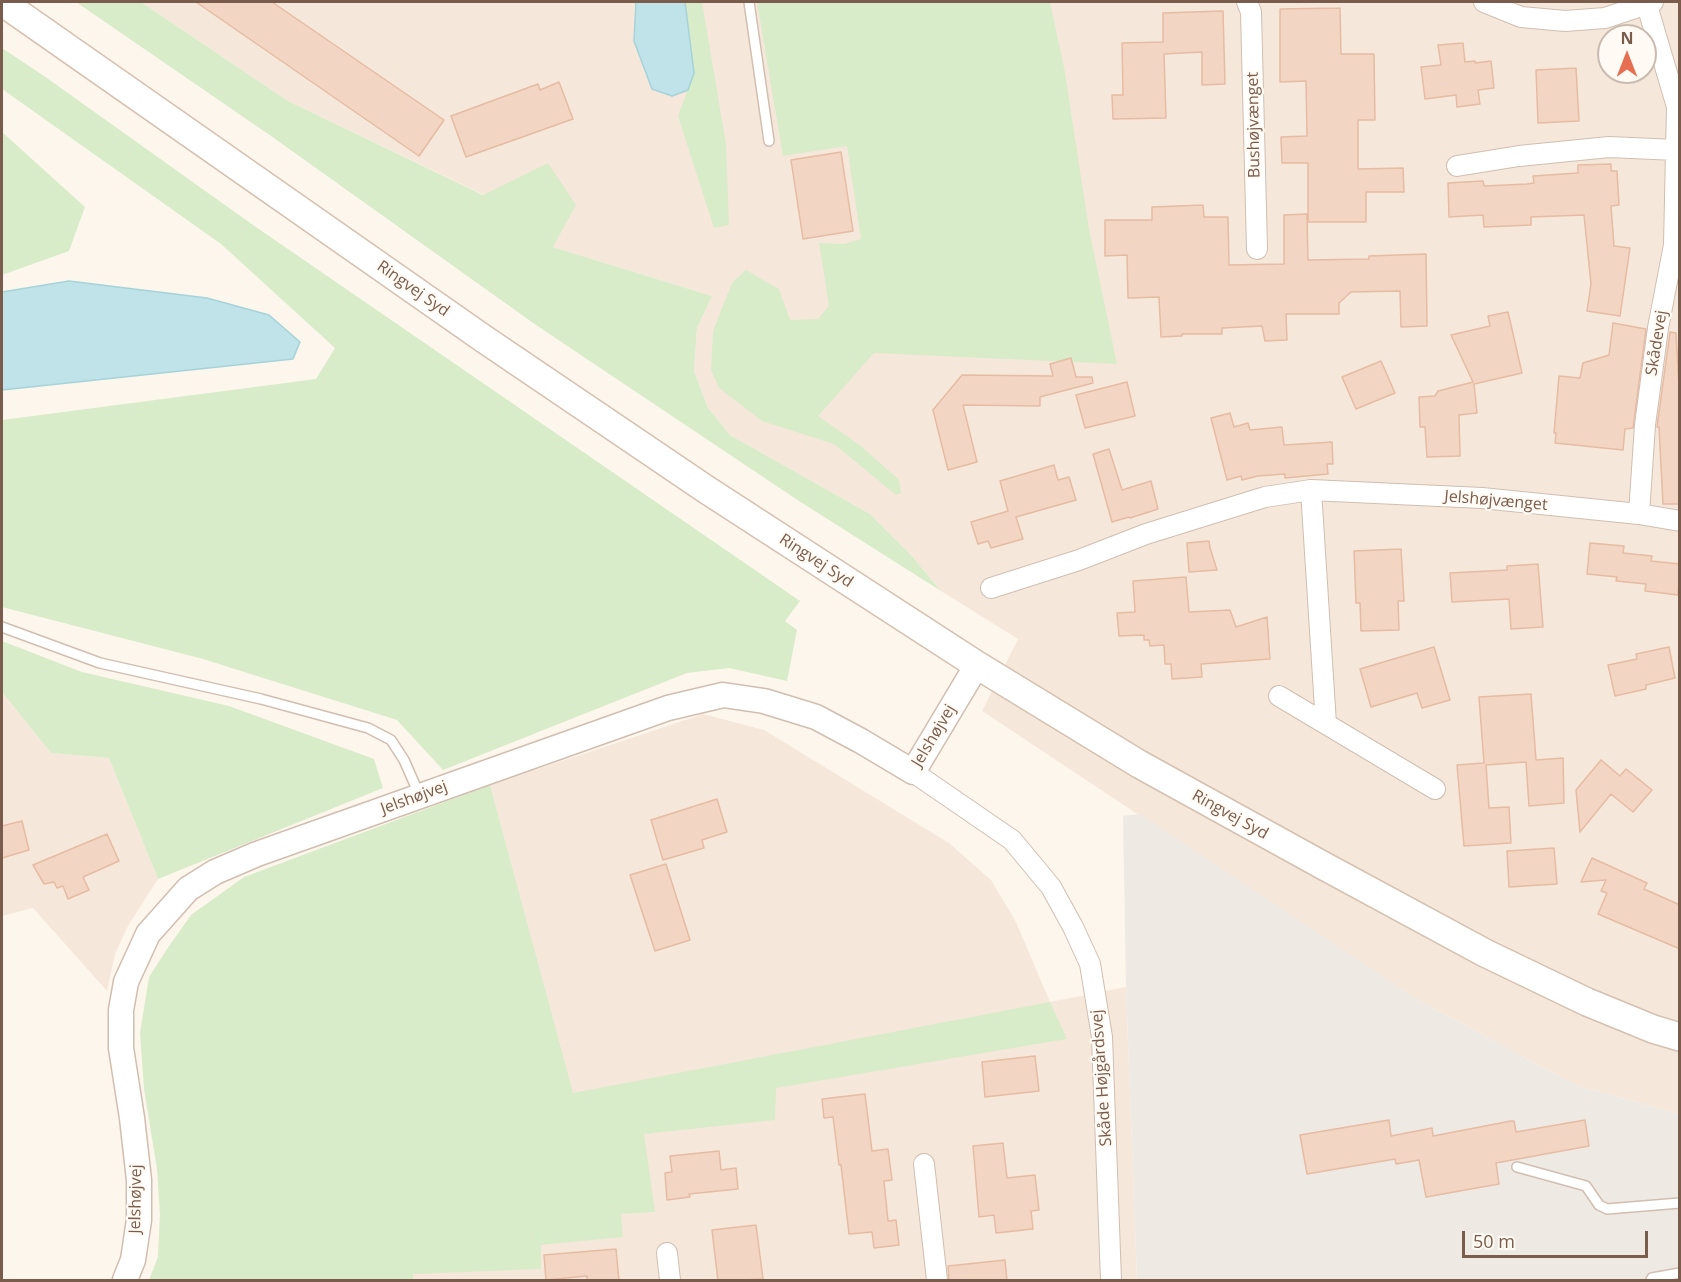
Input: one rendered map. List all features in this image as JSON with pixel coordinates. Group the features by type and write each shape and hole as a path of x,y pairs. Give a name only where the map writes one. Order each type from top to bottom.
{"main road":[{"name":"Ringvej Syd","path":"2,2 504,352 707,490 977,665 1139,764 1475,947 1587,1002 1680,1038"}],"street":[{"name":"Bushøjvænget","path":"1247,2 1251,12 1257,249"},
{"path":"1484,2 1521,17 1565,21 1605,18 1649,2"},
{"name":"Skådevej","path":"1639,514 1647,414 1658,328 1674,245 1678,172 1677,106 1649,2"},
{"path":"1457,166 1519,156 1609,147 1676,150"},
{"path":"1311,490 1326,724"},
{"name":"Jelshøjvænget","path":"991,588 1078,560 1146,534 1265,497 1311,490 1482,498 1639,514 1680,521"},
{"name":"Jelshøjvej","path":"124,1281 133,1260 139,1220 140,1180 121,1048 121,1010 126,982 148,934 188,889 215,872 257,854 668,708 723,695 764,701 816,717 913,772 977,665"},
{"path":"1279,696 1435,789"},
{"name":"Skåde Højgårdsvej","path":"913,772 1012,840 1051,887 1090,964 1102,1037 1111,1281"},
{"path":"924,1164 937,1281"},
{"path":"667,1253 670,1281"}],"lane":[{"path":"749,2 769,141"},
{"path":"2,627 100,663 261,699 368,728 391,741 404,760 420,796"},
{"path":"1517,1167 1586,1186 1599,1205 1607,1209 1680,1203"},
{"path":"1651,1281 1652,1278 1680,1273"}],"shaded area":[{"path":"141,2 1679,2 1679,1114 1576,1085 1415,998 982,711 1018,639 941,591 911,555 870,514 730,435 708,408 694,371 697,328 712,296 553,247 484,195 288,101"},
{"path":"2,692 51,753 109,758 158,879 128,926 115,954 107,991 33,908 2,916"},
{"path":"703,714 764,730 949,843 991,880 1016,922 1050,1002 1126,987 1137,1280 149,1280 158,1257 160,1215 572,1093 490,785"},
{"path":"1140,814 1415,998 1576,1085 1679,1114 1679,1280 1137,1280 1126,987 1123,816"}],"green space":[{"path":"76,2 141,2 288,101 483,195 548,163 576,205 553,247 712,296 697,328 694,371 708,408 730,435 870,514 911,555 941,591 799,501 536,325 271,136"},
{"path":"685,2 702,2 726,144 729,225 714,228 678,116 694,73"},
{"path":"757,2 1050,2 1064,67 1089,229 1117,364 874,353 818,416 861,446 899,480 901,493 896,495 834,444 762,421 719,388 711,370 713,331 732,283 746,270 779,289 790,320 818,319 829,306 819,243 844,244 861,239 847,146 783,156"},
{"path":"2,48 253,225 800,601 785,621 797,630 787,681 729,668 687,673 443,770 397,720 203,659 2,607 2,420 316,379 335,348 221,244 2,89"},
{"path":"2,132 85,207 69,251 2,275"},
{"path":"2,641 82,672 229,706 374,759 383,788 158,879 109,758 51,753 2,692"},
{"path":"490,785 573,1093 1050,1002 1067,1039 776,1088 775,1120 644,1134 655,1212 621,1214 623,1237 541,1245 541,1269 413,1274 413,1280 149,1280 158,1257 160,1215 157,1169 144,1089 140,1033 149,977 167,949 191,915 244,877"}],"water":[{"path":"636,2 685,2 694,73 688,90 672,96 652,89 634,41"},
{"path":"69,281 207,298 269,315 300,342 293,359 2,390 2,292"}],"building":[{"path":"196,2 272,2 444,120 419,156"},
{"path":"1340,8 1341,54 1374,54 1375,120 1358,120 1358,169 1403,168 1404,192 1366,192 1366,222 1308,222 1308,163 1282,163 1281,137 1307,136 1306,81 1280,82 1280,9"},
{"path":"1223,11 1225,84 1202,85 1202,52 1164,54 1166,118 1113,119 1112,95 1123,95 1122,43 1163,42 1163,13"},
{"path":"1463,43 1465,62 1491,61 1494,88 1478,90 1480,104 1457,107 1456,95 1425,99 1421,67 1441,65 1438,45"},
{"path":"1576,68 1579,121 1538,123 1536,70"},
{"path":"559,82 573,119 466,157 451,116 538,84 540,90"},
{"path":"841,152 853,231 803,239 791,160"},
{"path":"1611,164 1611,171 1617,171 1619,205 1611,206 1614,246 1630,248 1620,316 1587,311 1591,284 1584,215 1531,217 1531,225 1484,227 1483,215 1449,217 1448,183 1483,181 1484,186 1527,184 1534,183 1533,176 1578,173 1578,165"},
{"path":"1203,205 1204,217 1228,217 1229,265 1284,264 1284,215 1307,214 1308,260 1369,259 1369,256 1426,254 1427,326 1401,327 1400,291 1351,292 1339,303 1339,314 1286,314 1287,340 1265,341 1262,326 1222,328 1222,334 1182,334 1182,336 1161,337 1159,297 1128,298 1127,255 1105,256 1105,220 1152,220 1152,207"},
{"path":"1508,312 1522,373 1474,384 1477,413 1459,415 1460,456 1427,457 1425,427 1420,427 1419,397 1435,396 1438,391 1473,382 1451,335 1490,326 1488,316"},
{"path":"1613,323 1646,329 1633,428 1625,429 1623,450 1555,443 1559,376 1580,378 1583,363 1609,355"},
{"path":"1670,332 1676,333 1680,403 1680,504 1663,504 1659,427 1657,427"},
{"path":"1071,358 1076,377 1092,377 1093,383 1040,397 1040,406 963,405 977,462 948,470 933,410 962,375 1053,376 1050,364"},
{"path":"1381,361 1395,393 1356,409 1342,377"},
{"path":"1127,382 1135,416 1085,428 1076,395"},
{"path":"1230,413 1234,427 1248,423 1250,430 1282,427 1284,445 1332,442 1333,464 1327,464 1328,474 1285,478 1285,474 1242,480 1241,476 1227,480 1211,418"},
{"path":"1109,449 1122,490 1151,481 1158,509 1112,522 1093,454"},
{"path":"1054,465 1058,480 1069,477 1076,500 1016,517 1023,539 991,548 988,541 978,544 971,522 1008,511 1000,481"},
{"path":"1209,541 1217,570 1189,572 1187,543"},
{"path":"1590,543 1624,546 1623,553 1652,556 1651,561 1680,564 1678,595 1645,591 1646,584 1616,581 1617,577 1587,574"},
{"path":"1401,549 1404,601 1398,601 1399,630 1361,631 1360,603 1356,603 1354,551"},
{"path":"1538,564 1543,627 1511,629 1509,599 1452,602 1450,573 1507,570 1507,566"},
{"path":"1186,577 1189,612 1230,610 1236,627 1267,617 1270,659 1201,664 1202,677 1172,679 1171,664 1165,664 1164,645 1150,646 1149,640 1144,640 1144,635 1119,636 1117,613 1135,612 1133,581"},
{"path":"1434,647 1450,700 1422,708 1417,693 1371,707 1360,669"},
{"path":"1669,647 1675,678 1646,685 1646,689 1615,696 1608,665 1637,659 1636,654"},
{"path":"1531,694 1536,760 1563,758 1564,803 1529,806 1526,762 1486,765 1489,808 1509,807 1511,843 1464,846 1457,765 1484,763 1479,697"},
{"path":"1601,760 1620,776 1626,769 1652,790 1633,812 1611,794 1580,832 1576,790"},
{"path":"717,799 727,832 702,840 704,848 663,860 651,820"},
{"path":"22,821 29,850 2,858 2,826"},
{"path":"107,834 119,861 83,877 89,890 68,899 63,886 57,888 54,882 44,884 33,865"},
{"path":"1554,848 1557,884 1509,887 1507,851"},
{"path":"1592,858 1647,883 1644,889 1680,905 1680,949 1598,914 1607,893 1601,891 1606,880 1581,882"},
{"path":"666,864 690,940 655,951 630,875"},
{"path":"1035,1056 1039,1091 985,1097 982,1062"},
{"path":"865,1094 872,1151 888,1149 892,1180 884,1181 888,1221 896,1220 899,1245 874,1248 872,1232 849,1234 833,1117 824,1118 822,1099"},
{"path":"1389,1120 1391,1136 1432,1128 1433,1136 1511,1121 1514,1121 1516,1132 1585,1120 1589,1146 1496,1163 1499,1184 1426,1197 1419,1160 1396,1164 1395,1159 1307,1174 1300,1135"},
{"path":"1003,1143 1007,1178 1035,1175 1039,1210 1031,1211 1033,1229 996,1233 994,1215 979,1217 973,1146"},
{"path":"719,1151 721,1170 736,1168 738,1189 689,1194 690,1197 667,1200 665,1173 672,1172 670,1156"},
{"path":"756,1225 763,1279 718,1281 712,1230"},
{"path":"616,1249 619,1281 587,1281 587,1276 546,1280 544,1255"},
{"path":"1005,1260 1007,1281 949,1281 948,1266"}]}
